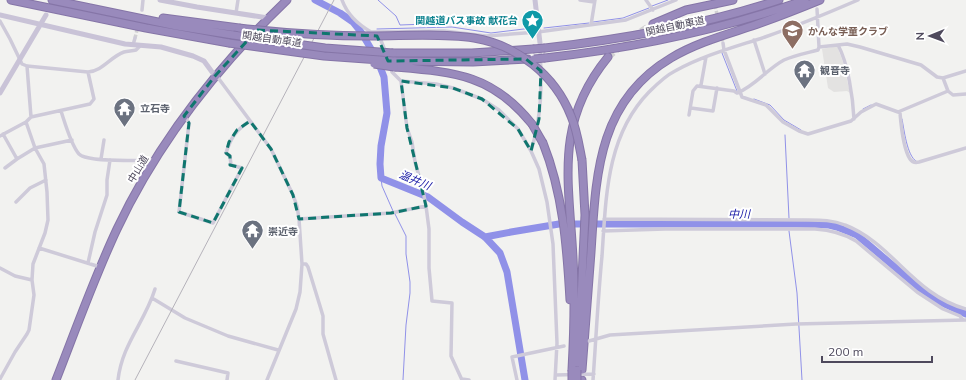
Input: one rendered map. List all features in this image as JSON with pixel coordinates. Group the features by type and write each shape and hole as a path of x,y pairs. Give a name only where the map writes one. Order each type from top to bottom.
{"highway":[{"name":"関越自動車道","path":"11,0 125,24 229,43 320,58 394,64 534,59 615,48 679,36 737,22 805,0"},
{"name":"関越自動車道","path":"52,0 177,26 325,48 393,52 472,53 533,49 542,46 615,40 714,19 779,0"},
{"path":"68,0 173,20 239,28 325,35 463,37 487,41 498,45 520,56 537,67 557,90 566,104 573,120 582,160 585,215 575,370 568,380"},
{"name":"中山道","path":"56,380 100,267 125,212 155,160 184,116 215,76 268,18 287,0"},
{"path":"653,24 686,10 733,0"},
{"path":"572,380 575,370 597,173 606,138 622,106 643,80 661,65 680,53 704,42 783,15 820,0"},
{"path":"582,380 575,370 574,283 568,181 569,146 572,126 579,103 592,78 608,57"},
{"path":"394,64 454,73 478,81 497,91 513,103 532,124 543,143 555,178 563,223 577,380"}],"street":[{"path":"142,10 143,0"},
{"path":"160,0 268,18"},
{"path":"236,13 238,0"},
{"path":"342,0 349,14 366,29 380,38 392,72 400,81 407,128 412,142 415,162 426,206 429,230 429,268 432,301 452,303 451,356 462,379 469,380"},
{"path":"531,151 539,120 542,84 542,46 538,32 535,0"},
{"path":"580,0 595,1 591,25"},
{"path":"646,0 651,8"},
{"path":"371,32 444,31 486,36 538,32 626,20 651,8 676,0"},
{"path":"594,380 595,339 608,181 612,162 621,135 636,107 654,86 674,71 724,50 818,18 858,0"},
{"path":"817,9 819,47"},
{"path":"0,15 133,45 161,47 193,56 204,61 271,149 297,206 302,264 300,292 296,309 267,380"},
{"path":"0,93 46,15"},
{"path":"0,21 22,64 27,66 88,72 99,69 123,52 136,50 140,46"},
{"path":"133,45 135,38"},
{"path":"754,40 765,74"},
{"path":"723,43 724,50 742,97 766,105 783,122 804,133 812,134 851,121 858,114 873,105 898,112 948,91"},
{"path":"689,115 694,88 701,85 739,92 754,83 784,60 818,50 819,47 847,44 860,47 921,65 926,67 933,75 943,78 966,71"},
{"path":"838,45 849,84 854,119"},
{"path":"701,85 706,57"},
{"path":"27,66 31,116"},
{"path":"17,159 2,135 26,122 31,116 90,104 94,99 88,72"},
{"path":"943,78 948,91 953,95 965,95 966,100"},
{"path":"400,81 447,86 482,99 499,110 518,129 531,151 539,169 547,202 553,244 557,347 556,380"},
{"path":"691,108 713,111 717,88"},
{"path":"61,111 72,140 79,154 83,157 110,160 155,160"},
{"path":"898,112 905,145 910,159 914,162 919,162 966,148"},
{"path":"184,116 189,123 179,212 213,223 242,168 231,165 230,163 230,156 226,153 229,142 237,130 250,121"},
{"path":"0,379 15,352 28,334 34,295 32,280 33,264 45,233 48,220 44,164 35,148 26,122"},
{"path":"5,168 35,148 72,140"},
{"path":"101,159 104,140"},
{"path":"88,263 95,232 107,195 107,180 110,160"},
{"path":"16,202 30,188 46,180"},
{"path":"299,219 391,213 426,206"},
{"path":"604,220 830,221 845,226 871,240 919,284 944,300 966,309"},
{"path":"712,221 713,228"},
{"path":"845,226 845,234"},
{"path":"604,230 713,228 830,230 845,234 856,241 917,292 943,309 960,316 965,320"},
{"path":"39,248 100,267"},
{"path":"302,264 306,264 308,267 323,316 323,334 336,380"},
{"path":"0,268 15,276 32,280"},
{"path":"118,380 120,365 128,343 152,298 155,289"},
{"path":"152,298 185,318 228,336 278,350"},
{"path":"589,341 610,335 798,324 965,320"},
{"path":"517,380 512,357 564,346"},
{"path":"176,362 228,373 227,380"},
{"path":"556,375 594,374"}],"highlighted area":[{"path":"257,30 377,36 388,61 526,59 541,71 539,119 531,151 518,129 482,99 453,88 401,81 407,128 426,206 391,213 299,219 293,195 271,149 250,121 237,130 229,142 226,153 230,156 230,165 242,168 213,223 179,212 189,123 184,116 215,76"}],"shaded area":[{"path":"837,46 843,62 850,93 847,91 834,92 828,88 822,49"}],"waterway":[{"name":"温井川","path":"315,0 340,13 353,22 361,32 377,59 384,77 387,113 381,146 381,178 428,197 485,237 500,253 507,272 525,380"},
{"path":"378,0 396,16 400,25 426,24"},
{"path":"652,6 668,0"},
{"path":"593,22 623,18 649,8"},
{"path":"544,28 589,23"},
{"path":"377,29 452,27 491,33 532,28"},
{"path":"722,53 737,91"},
{"path":"754,99 770,105 784,120 801,130"},
{"path":"863,109 871,105"},
{"path":"902,119 908,148 910,154 916,161"},
{"path":"785,135 789,218"},
{"path":"381,178 382,186 393,211"},
{"path":"395,214 406,236 406,254 410,282 403,380"},
{"name":"中川","path":"485,237 559,224 829,225 857,235 930,297 966,314"},
{"path":"789,231 797,293 802,380"}],"tunnel":[{"path":"714,0 723,43"},
{"path":"608,57 626,41 653,24"},
{"path":"135,38 138,26"}],"railway":[{"path":"135,380 334,0"}],"place":[{"name":"関越道バス事故 献花台","path":"533,40"},
{"name":"かんな学童クラブ","path":"792,50"},
{"name":"観音寺","path":"805,90"},
{"name":"立石寺","path":"125,128"},
{"name":"崇近寺","path":"253,250"}]}
